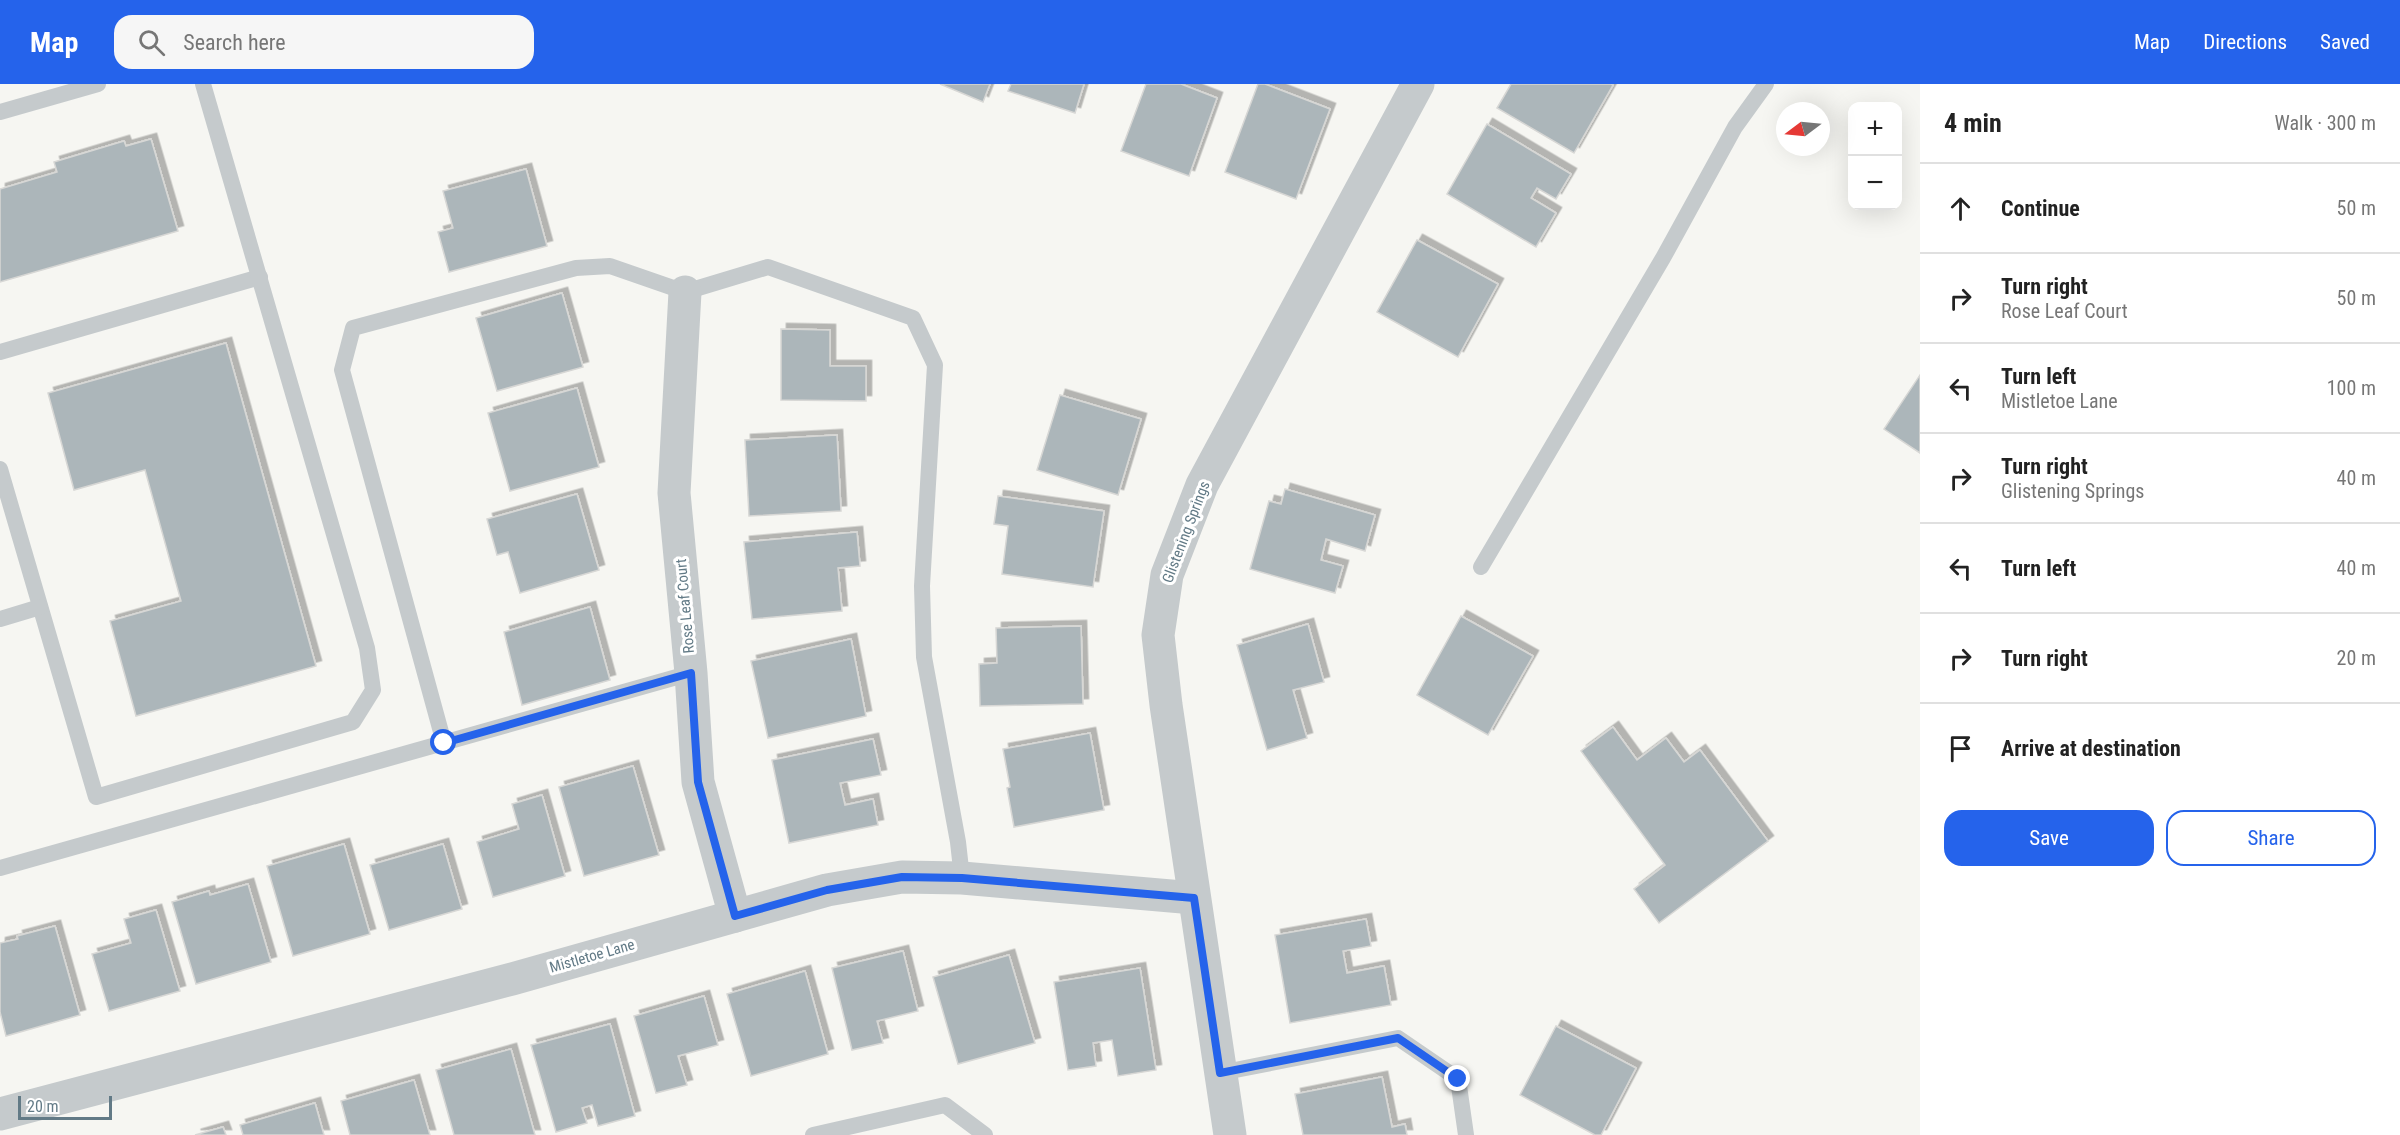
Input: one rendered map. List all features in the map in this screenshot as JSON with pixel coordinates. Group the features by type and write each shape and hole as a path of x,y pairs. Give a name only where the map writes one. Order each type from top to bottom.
{"street":[{"name":"Glistening Springs","path":"1230,1135 1166,705 1158,635 1167,574 1202,485 1418,84"},
{"name":"Rose Leaf Court","path":"685,292 674,493 691,673 698,782 735,916"},
{"name":"Mistletoe Lane","path":"0,1114 512,979 827,890 902,877 962,878 1194,898"}],"lane":[{"path":"0,112 98,84"},
{"path":"0,469 96,797 353,722 373,690 367,648 204,84"},
{"path":"1481,567 1657,268 1735,127 1766,84"},
{"path":"444,743 342,370 353,328 576,268 610,266 685,292 768,267 913,318 935,365 922,586 924,657 958,842 962,878"},
{"path":"0,352 260,277"},
{"path":"0,618 40,607"},
{"path":"0,868 691,673"},
{"path":"1220,1073 1398,1038 1458,1079 1466,1135"},
{"path":"813,1135 945,1105 985,1135"}],"building":[{"path":"940,84 990,84 983,102"},
{"path":"1011,84 1084,84 1075,113 1008,91"},
{"path":"1146,84 1181,84 1217,98 1189,176 1121,151"},
{"path":"1258,84 1265,84 1330,109 1296,199 1225,172"},
{"path":"1511,84 1613,85 1574,153 1497,108"},
{"path":"1487,124 1571,174 1556,199 1537,188 1531,198 1556,213 1536,247 1447,194"},
{"path":"151,139 178,231 0,282 0,189 57,172 54,162 124,141 126,146"},
{"path":"526,169 547,246 449,272 438,232 453,228 443,191"},
{"path":"1417,240 1498,284 1458,357 1377,312"},
{"path":"562,293 583,367 497,391 476,318"},
{"path":"781,329 830,330 830,366 866,366 866,401 781,400"},
{"path":"226,343 316,666 136,716 110,621 181,601 145,470 74,490 48,393"},
{"path":"1920,375 1920,453 1884,429"},
{"path":"577,388 599,467 510,491 488,413"},
{"path":"1060,395 1141,419 1118,495 1037,470"},
{"path":"837,435 841,511 749,516 745,440"},
{"path":"1285,489 1375,515 1365,551 1326,539 1321,560 1343,566 1335,593 1250,569 1269,501 1281,504"},
{"path":"577,494 599,570 520,593 508,552 497,555 487,519"},
{"path":"998,496 1104,511 1093,587 1002,574 1008,526 994,524"},
{"path":"857,532 860,566 838,568 842,611 752,619 744,542"},
{"path":"590,607 610,680 522,705 504,632"},
{"path":"1461,616 1533,656 1488,735 1417,695"},
{"path":"1308,624 1324,682 1293,690 1307,738 1267,750 1237,645"},
{"path":"1081,626 1083,704 980,706 979,664 997,663 996,628"},
{"path":"851,639 866,716 768,738 751,661"},
{"path":"1613,727 1637,760 1666,738 1684,762 1700,750 1768,841 1659,923 1634,889 1665,865 1581,751"},
{"path":"1090,733 1104,810 1014,827 1003,749"},
{"path":"873,739 881,775 840,783 845,805 873,799 878,825 789,843 772,760"},
{"path":"633,766 659,855 584,876 559,787"},
{"path":"542,795 565,876 493,897 477,842 519,829 512,804"},
{"path":"344,844 370,934 293,956 267,866"},
{"path":"443,844 462,909 389,930 370,865"},
{"path":"248,884 271,962 196,984 172,902 209,891 210,895"},
{"path":"156,910 180,991 109,1011 92,954 131,943 124,919"},
{"path":"1366,919 1371,946 1343,951 1347,973 1384,966 1391,1005 1290,1023 1275,935"},
{"path":"55,926 80,1015 6,1036 0,1012 0,943"},
{"path":"903,951 918,1011 877,1021 883,1043 852,1050 832,968"},
{"path":"1009,955 1035,1043 958,1064 933,977"},
{"path":"1140,968 1156,1070 1118,1076 1112,1040 1093,1043 1096,1066 1068,1070 1054,982"},
{"path":"805,971 828,1054 751,1076 727,994"},
{"path":"704,996 718,1045 678,1056 687,1085 656,1093 634,1016"},
{"path":"610,1024 635,1116 598,1126 592,1105 582,1108 587,1123 556,1132 531,1045"},
{"path":"1556,1026 1636,1068 1601,1135 1595,1135 1520,1095"},
{"path":"511,1049 535,1135 454,1135 436,1070"},
{"path":"1382,1077 1392,1127 1405,1124 1407,1135 1303,1135 1295,1094"},
{"path":"414,1080 430,1135 350,1135 341,1101"},
{"path":"315,1103 324,1135 243,1135 240,1125"},
{"path":"223,1127 226,1135 195,1135"}],"route":[{"path":"444,743 691,673 698,782 735,916 827,890 902,877 962,878 1194,898 1220,1073 1398,1038 1458,1079"}]}
